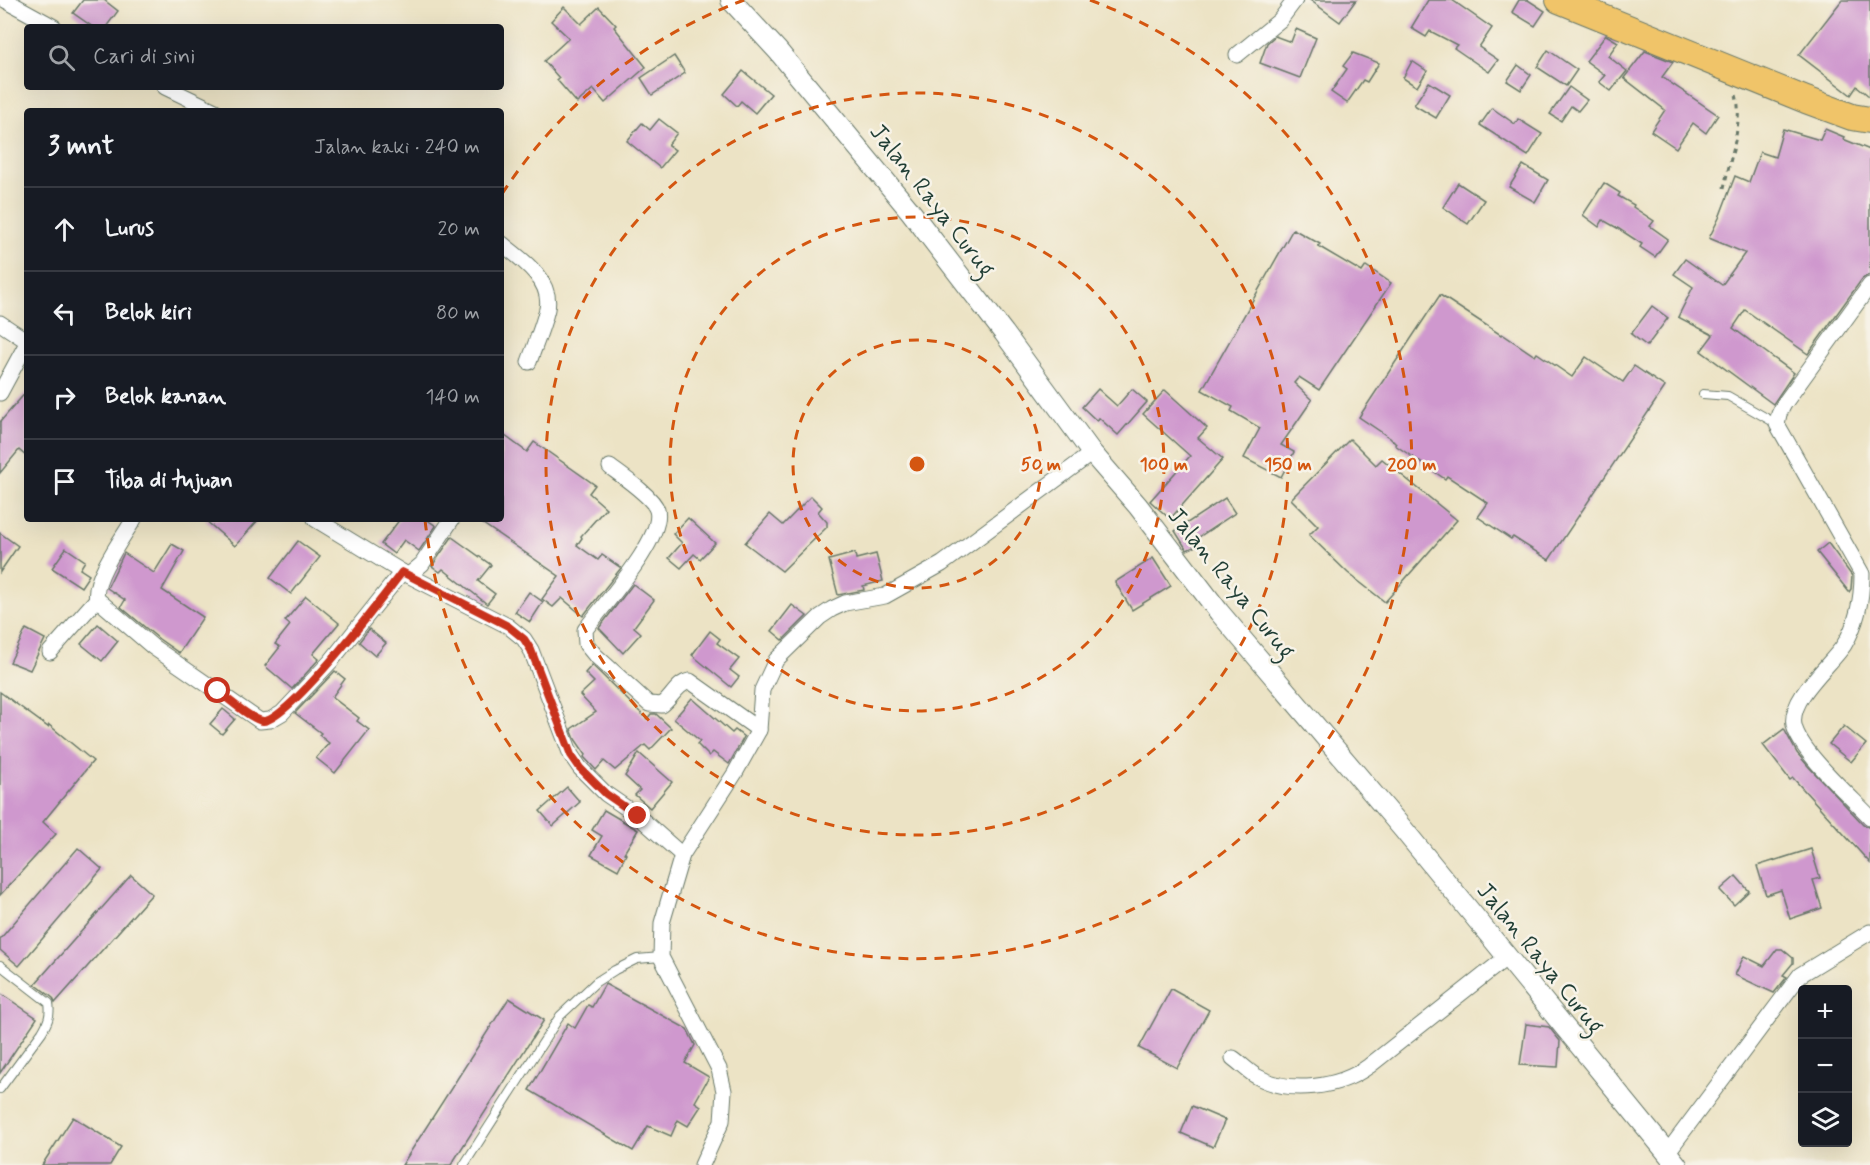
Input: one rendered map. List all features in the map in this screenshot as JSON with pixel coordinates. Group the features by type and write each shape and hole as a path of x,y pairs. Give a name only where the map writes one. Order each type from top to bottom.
{"main road":[{"path":"1559,0 1852,117 1870,120"}],"street":[{"path":"5,0 49,24"},
{"name":"Jalan Raya Curug","path":"731,0 785,60 911,212 1092,453 1138,506 1219,612 1403,829 1672,1159"},
{"path":"1237,55 1280,20 1295,0"},
{"path":"171,90 209,108"},
{"path":"504,245 541,279 547,293 548,307 529,362"},
{"path":"1870,285 1784,404 1777,424 1862,574 1862,590 1854,625 1844,644 1800,699 1794,711 1794,726 1810,754 1870,817"},
{"path":"0,323 24,340"},
{"path":"0,393 24,348"},
{"path":"702,1165 722,1121 724,1091 719,1069 661,957 662,923 682,855 741,763 759,730 762,690 776,660 820,617 832,609 846,603 885,596 942,564 1092,453"},
{"path":"610,467 652,501 657,509 659,522 634,566 585,630 586,644 649,704 662,705 680,686 690,681 759,730"},
{"path":"132,522 96,588 97,599 153,647 260,721 282,713 331,661 406,574 422,564 450,522"},
{"path":"320,522 406,574 508,626 524,639 531,650 571,755 580,768 606,794 638,816 682,855"},
{"path":"50,652 97,599"},
{"path":"1672,1159 1800,975 1870,932"},
{"path":"1233,1058 1256,1076 1285,1086 1304,1087 1341,1082 1369,1066 1508,957"}],"lane":[{"path":"1702,393 1728,396 1777,424"},
{"path":"464,1165 560,1016 596,982 615,970 637,959 661,957"},
{"path":"0,965 49,1003 51,1012 42,1032 0,1089"}],"path":[{"path":"1724,188 1736,137 1739,105 1731,76 1726,68"}],"building":[{"path":"83,0 104,0 118,11 108,24 89,24 73,13"},
{"path":"1310,0 1356,0 1340,22"},
{"path":"1428,0 1452,0 1492,28 1479,47 1498,60 1489,72 1454,48 1457,45 1430,31 1426,37 1411,28"},
{"path":"1519,0 1528,0 1545,11 1535,26 1512,12"},
{"path":"1842,0 1870,0 1870,97 1857,86 1851,95 1799,55"},
{"path":"564,7 581,24 599,7 616,25 614,27 646,67 605,103 593,89 577,103 544,61 569,38 551,21"},
{"path":"1296,29 1316,38 1300,78 1260,63 1267,43 1275,36 1291,42"},
{"path":"1606,35 1618,42 1608,56 1627,71 1611,91 1599,82 1605,75 1586,61"},
{"path":"1548,50 1577,70 1566,86 1537,67"},
{"path":"1645,51 1673,62 1662,77 1718,115 1706,133 1693,123 1676,148 1651,131 1665,110 1624,78"},
{"path":"1353,53 1379,63 1367,82 1363,80 1347,103 1331,92 1347,69 1343,66"},
{"path":"674,56 685,73 652,95 641,78"},
{"path":"1412,61 1427,71 1417,87 1403,78"},
{"path":"1518,65 1531,75 1521,90 1507,81"},
{"path":"743,71 771,94 755,113 741,101 737,106 724,94"},
{"path":"1429,82 1450,95 1436,118 1414,105"},
{"path":"1569,87 1587,100 1578,111 1571,106 1561,121 1550,114"},
{"path":"1492,108 1515,124 1518,119 1542,134 1528,156 1480,125"},
{"path":"659,119 677,133 668,145 675,150 660,168 627,141 642,123 650,130"},
{"path":"1783,129 1820,140 1825,129 1870,150 1870,274 1862,279 1808,354 1745,310 1733,328 1794,373 1773,404 1701,351 1713,335 1678,317 1693,287 1674,274 1685,259 1722,285 1745,253 1709,238 1735,176 1749,182 1760,152 1775,157"},
{"path":"1523,165 1548,180 1535,202 1509,187"},
{"path":"1458,183 1484,200 1468,224 1443,207"},
{"path":"1604,183 1620,193 1618,196 1654,221 1650,226 1668,239 1655,257 1640,247 1642,244 1619,229 1603,220 1599,227 1583,215"},
{"path":"1293,229 1362,272 1366,266 1391,283 1319,390 1299,377 1294,383 1312,400 1281,445 1294,452 1281,477 1244,458 1260,428 1231,411 1233,407 1202,390"},
{"path":"1440,295 1535,356 1537,353 1572,377 1586,357 1623,382 1634,366 1665,387 1549,560 1478,517 1488,503 1447,476 1445,479 1359,417"},
{"path":"1652,306 1668,318 1647,346 1631,334"},
{"path":"1098,389 1117,406 1132,389 1147,402 1118,435 1099,418 1097,421 1082,407"},
{"path":"1165,390 1207,428 1198,438 1223,459 1170,519 1150,501 1190,456 1143,414"},
{"path":"24,394 24,454 19,450 0,473 0,422"},
{"path":"504,435 527,452 534,442 595,485 589,493 606,508 581,536 577,545 598,560 602,555 621,568 583,616 562,598 553,607 542,599 559,576 480,522 504,522"},
{"path":"1350,439 1376,465 1382,459 1457,520 1385,602 1348,573 1309,535 1318,526 1291,499"},
{"path":"811,496 822,507 818,512 827,522 827,527 782,571 745,543 770,514 783,525"},
{"path":"1225,498 1235,513 1196,539 1198,545 1187,550 1175,531"},
{"path":"688,518 715,543 700,559 694,554 681,568 669,558 682,543 673,534"},
{"path":"207,522 256,522 235,546"},
{"path":"398,522 430,522 436,526 419,551 404,540 394,554 381,544"},
{"path":"0,533 18,546 0,572"},
{"path":"452,537 491,565 478,581 495,594 487,604 443,569 440,572 432,566"},
{"path":"298,541 320,557 291,594 270,578"},
{"path":"1828,543 1852,576 1849,592 1817,552"},
{"path":"172,544 184,551 162,590 203,617 179,653 121,607 125,600 107,588 124,553 154,573"},
{"path":"66,548 85,561 80,569 89,575 81,587 52,568"},
{"path":"855,553 856,559 876,554 883,581 863,586 864,590 838,595 829,560"},
{"path":"1153,558 1171,586 1132,610 1115,582"},
{"path":"633,584 654,600 634,627 641,633 623,653 599,628"},
{"path":"529,592 543,602 530,622 515,612"},
{"path":"306,596 339,623 313,654 319,659 292,689 265,666 280,647 275,644 290,625 285,621"},
{"path":"792,605 807,616 783,640 772,631"},
{"path":"98,624 118,641 102,661 81,644"},
{"path":"26,629 45,639 30,670 10,662"},
{"path":"369,629 386,643 375,656 359,642"},
{"path":"710,631 720,639 717,643 739,659 730,670 739,677 731,687 692,655"},
{"path":"592,665 647,719 651,714 656,714 671,728 650,750 645,745 615,770 604,761 596,770 584,757 586,755 571,729 596,712 580,695 594,682 585,673"},
{"path":"335,671 345,679 332,697 359,718 357,721 369,730 335,773 316,758 329,743 319,735 321,733 295,713"},
{"path":"0,692 48,727 49,725 93,761 43,822 56,834 0,895"},
{"path":"692,698 732,733 735,730 744,737 729,764 713,752 709,756 697,744 700,741 674,719"},
{"path":"223,709 235,719 222,734 210,724"},
{"path":"1844,726 1866,744 1851,762 1829,744"},
{"path":"1784,729 1797,753 1808,766 1863,824 1870,828 1870,863 1793,778 1790,780 1763,745"},
{"path":"639,753 672,782 650,808 635,795 640,790 625,776"},
{"path":"567,787 580,802 553,826 540,811"},
{"path":"604,810 638,830 624,853 626,854 618,870 591,855 602,836 592,830"},
{"path":"78,848 102,869 19,966 0,950 0,939"},
{"path":"1811,849 1820,878 1813,880 1822,908 1790,919 1781,890 1766,895 1757,866"},
{"path":"131,875 152,894 55,1003 53,998 35,984"},
{"path":"1736,876 1749,891 1734,905 1720,890"},
{"path":"1777,949 1782,949 1793,958 1793,963 1783,975 1787,977 1774,993 1735,975 1744,956 1764,966"},
{"path":"605,984 687,1029 695,1045 685,1063 709,1077 695,1102 701,1106 688,1126 678,1120 671,1136 648,1126 633,1151 529,1090 568,1023 575,1028 588,1005 592,1007"},
{"path":"1171,989 1209,1010 1177,1068 1139,1048"},
{"path":"0,993 37,1018 0,1073"},
{"path":"509,998 544,1020 451,1165 402,1165"},
{"path":"1526,1024 1549,1027 1560,1041 1558,1067 1520,1065"},
{"path":"1192,1106 1225,1120 1213,1147 1181,1133"},
{"path":"73,1117 121,1147 110,1165 42,1165"}],"route":[{"path":"218,691 260,721 270,720 282,713 331,661 402,572 508,626 524,639 531,650 571,755 580,768 606,794 638,816"}]}
